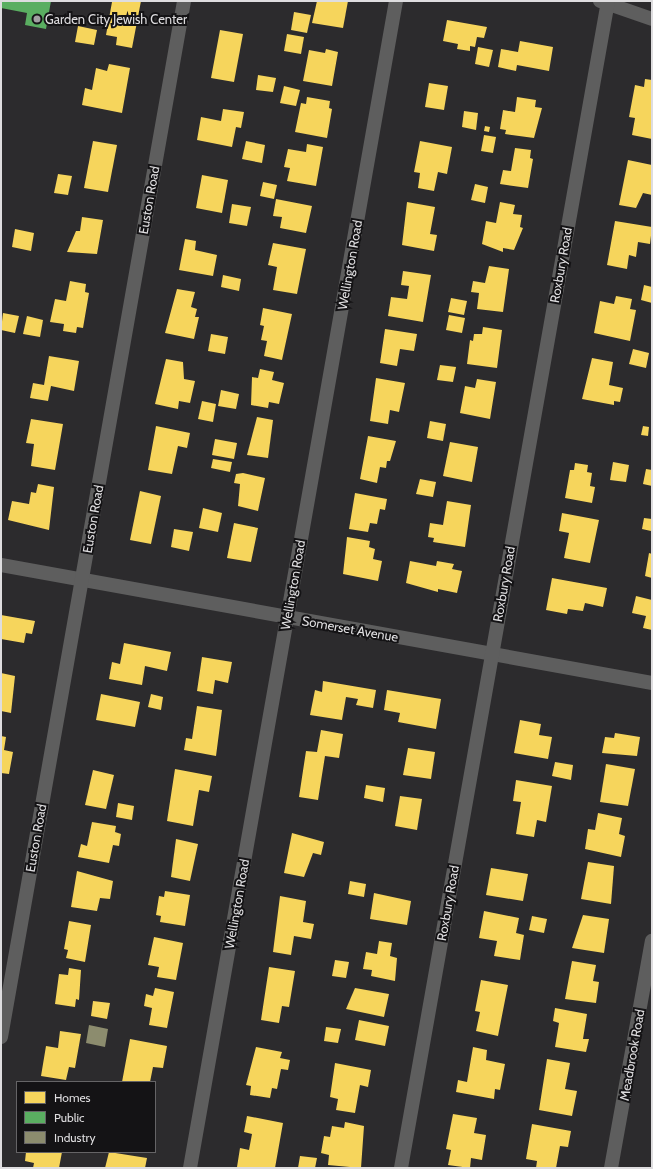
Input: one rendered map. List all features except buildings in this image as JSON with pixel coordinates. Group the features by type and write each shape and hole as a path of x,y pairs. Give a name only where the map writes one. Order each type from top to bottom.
{"street":[{"name":"Euston Road","path":"1,1037 184,1"},
{"name":"Wellington Road","path":"190,1168 396,1"},
{"path":"605,2 652,19"},
{"name":"Roxbury Road","path":"401,1168 605,2"},
{"name":"Somerset Avenue","path":"1,565 652,683"},
{"name":"Meadbrook Road","path":"611,1168 652,942"}],"place":[{"name":"Garden City Jewish Center","path":"37,19"}]}
